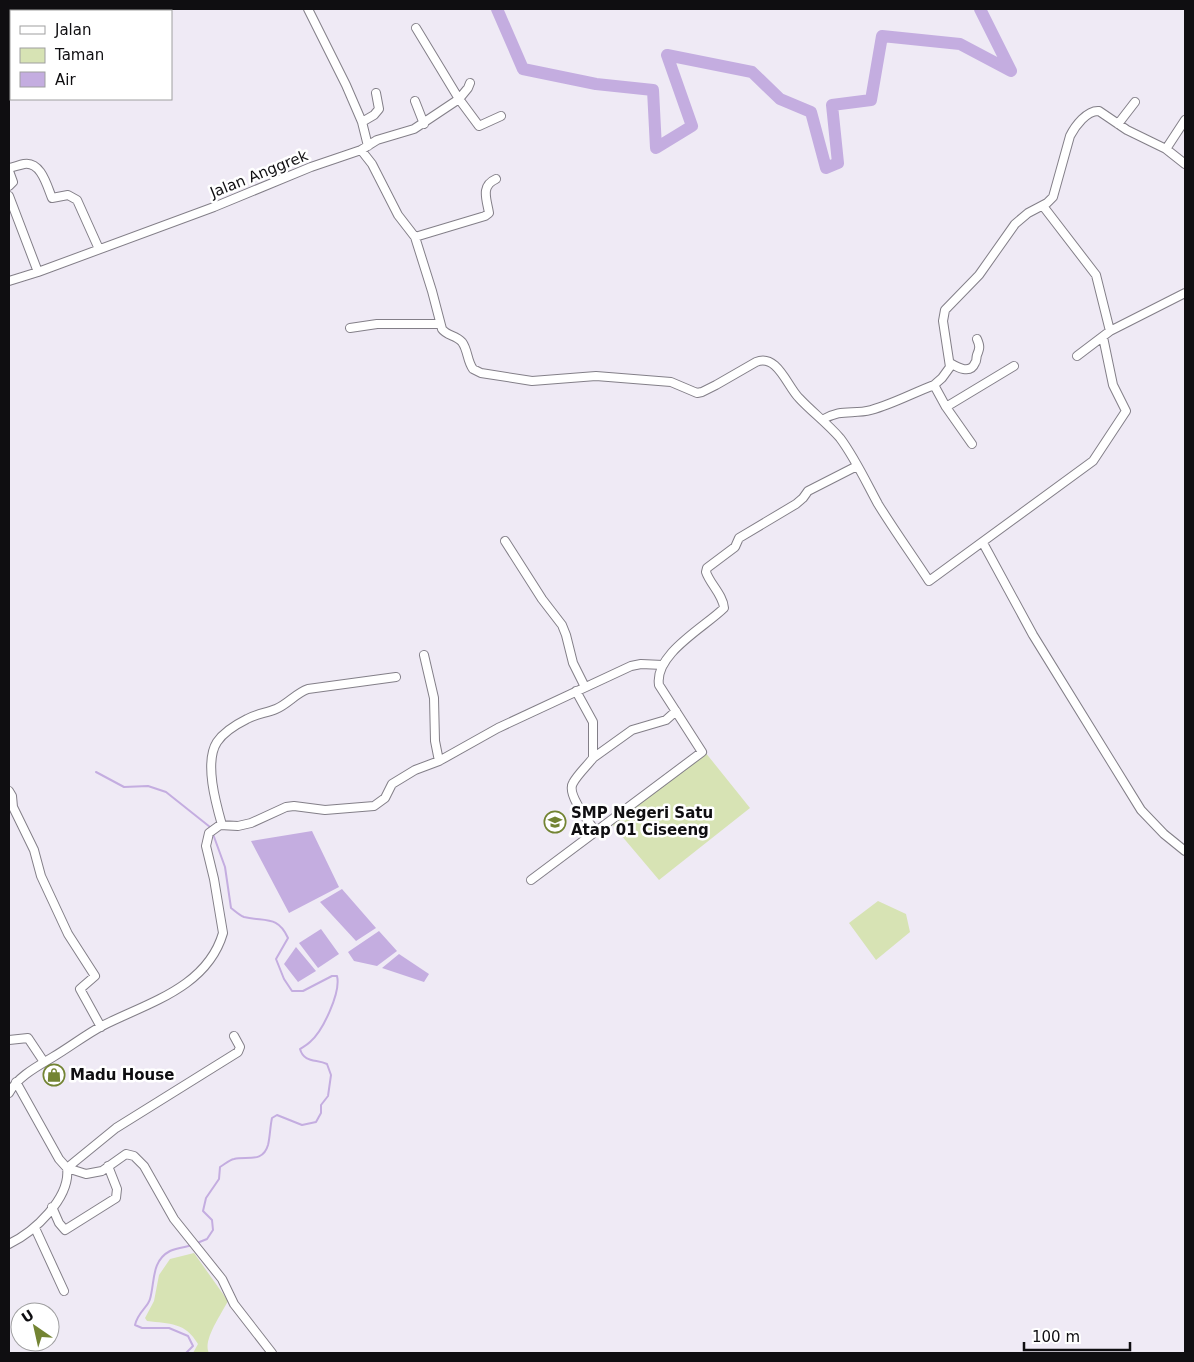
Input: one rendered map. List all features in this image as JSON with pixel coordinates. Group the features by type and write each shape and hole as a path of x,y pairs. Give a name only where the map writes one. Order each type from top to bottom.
{"street":[{"path":"308,9 346,85 362,122 364,148 398,215 415,237 440,324 445,333 454,336 465,347 470,365 476,371 532,382 588,376 671,382 697,392 709,389 756,362 764,360 776,366 799,398 840,439 880,506 929,581 1093,461 1126,410 1114,385 1103,337"},
{"path":"416,28 459,99 479,126 501,116"},
{"name":"Jalan Anggrek","path":"9,281 214,207 364,148 377,140 414,129 459,99 470,83"},
{"path":"362,122 379,109 376,93"},
{"path":"415,101 424,124"},
{"path":"1118,124 1135,102"},
{"path":"822,420 832,414 843,411 871,410 934,385 947,372 950,363 943,320 946,310 979,275 1015,224 1028,213 1043,206 1053,197 1070,136 1073,130 1090,112 1099,111 1127,130 1166,149 1185,164"},
{"path":"1166,149 1185,120"},
{"path":"9,186 13,182 9,170 26,163 34,165 42,174 52,198 68,195 77,200 99,250"},
{"path":"415,237 488,214 485,189 488,184 496,179"},
{"path":"9,196 38,272"},
{"path":"1043,206 1096,275 1110,331"},
{"path":"1077,356 1110,331 1185,293"},
{"path":"350,328 377,324 440,324"},
{"path":"950,363 962,369 968,370 971,368 975,364 980,348 977,339"},
{"path":"946,407 1014,366"},
{"path":"934,385 946,407 972,444"},
{"path":"531,880 702,752 658,685 658,677 663,665 687,639 724,608 723,602 706,572 707,568 735,547 738,538 796,504 808,491 857,466"},
{"path":"505,541 542,599 562,625 573,663 586,687"},
{"path":"983,542 1033,635 1141,810 1164,834 1185,851"},
{"path":"424,655 434,698 435,741 439,762"},
{"path":"9,1093 16,1082 44,1062 101,1027 179,987 203,970 213,956 223,933 214,879 207,853 206,841 208,833 221,825 238,826 251,823 286,807 294,806 325,810 374,806 385,798 389,789 396,782 415,770 439,762 498,728 636,665 663,665"},
{"path":"221,825 215,796 211,760 215,746 223,736 247,719 277,709 298,693 308,689 396,677"},
{"path":"576,691 593,722 594,758"},
{"path":"596,832 571,790 572,784 594,758 632,730 666,720 676,711"},
{"path":"9,791 12,796 13,807 34,850 41,876 68,934 96,976 80,989 101,1027"},
{"path":"67,1168 116,1128 238,1052 240,1047 234,1036"},
{"path":"9,1040 28,1038 44,1062"},
{"path":"16,1082 59,1159 67,1168 86,1174 102,1171 126,1154 131,1154 139,1160 157,1186 174,1219 222,1279 234,1304 272,1353"},
{"path":"52,1207 59,1223 65,1230 92,1212 113,1202 116,1198 117,1189 108,1166"},
{"path":"9,1244 35,1228 65,1190 68,1176 67,1168"},
{"path":"35,1228 64,1291"}],"green space":[{"path":"705,752 750,808 659,880 610,822"},
{"path":"878,901 906,914 910,932 876,960 849,923"},
{"path":"194,1253 228,1301 210,1334 208,1342 209,1353 193,1353 198,1344 182,1328 176,1325 147,1321 145,1318 154,1301 159,1275 170,1259"}],"water":[{"path":"312,831 339,887 289,913 251,841"},
{"path":"342,889 376,928 356,941 320,902"},
{"path":"321,929 339,954 318,968 299,943"},
{"path":"379,931 397,951 377,966 354,961 348,952"},
{"path":"296,947 316,971 298,982 284,964"},
{"path":"399,954 429,974 424,982 382,968"}],"waterway":[{"path":"497,9 523,69 596,84 653,90 656,148 692,126 667,55 752,72 780,99 811,112 826,168 838,163 832,105 871,100 882,36 960,44 1011,71 980,9"},
{"path":"96,772 124,787 148,786 166,792 210,827 211,830"},
{"path":"197,1243 207,1239 213,1230 212,1220 203,1211 206,1198 219,1179 220,1167 229,1161 239,1158 258,1157 266,1151 272,1118 277,1115 302,1125 316,1122 321,1113 321,1105 328,1096 331,1075 327,1064 307,1059 300,1049 315,1037 325,1021 334,1001 338,983 337,976 332,976 303,991 292,991 284,979 276,959 288,938 280,926 275,923 244,917 231,908 225,867 213,834"},
{"path":"186,1353 193,1346 188,1336 169,1328 142,1328 135,1325 150,1299 155,1272 160,1260 170,1251 193,1245"}],"place":[{"name":"SMP Negeri Satu Atap 01 Ciseeng","path":"555,822"},
{"name":"Madu House","path":"54,1075"}]}
